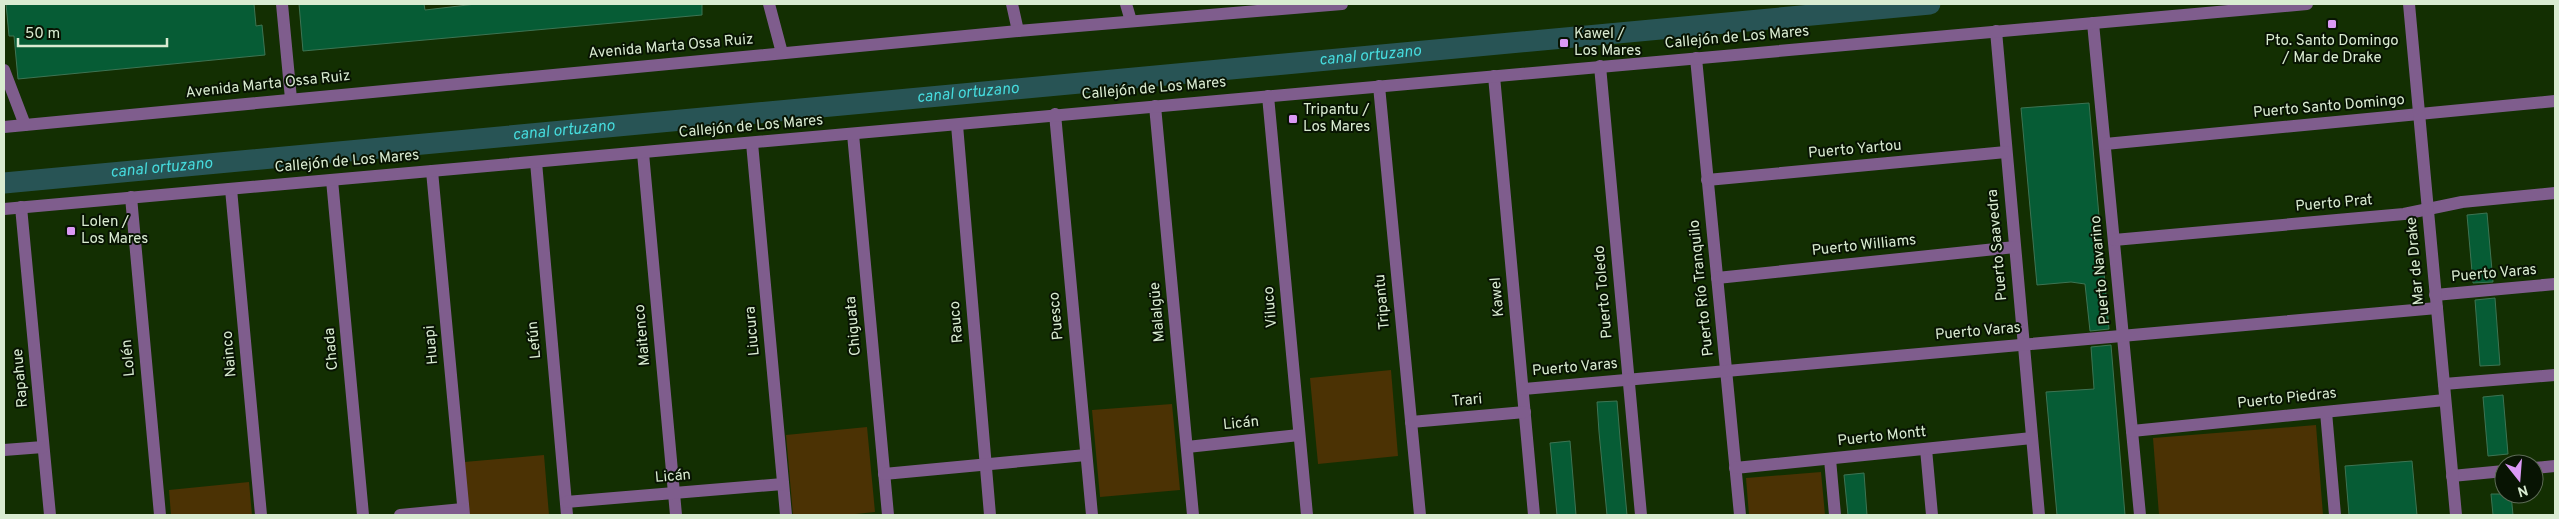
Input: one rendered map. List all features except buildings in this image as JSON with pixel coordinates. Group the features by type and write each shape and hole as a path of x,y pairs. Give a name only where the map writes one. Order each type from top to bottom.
{"street":[{"path":"282,4 291,99"},
{"path":"769,4 782,53"},
{"path":"1012,4 1018,31"},
{"path":"1126,4 1131,22"},
{"name":"Avenida Marta Ossa Ruiz","path":"4,127 1018,31 1131,22 1241,8 1342,4"},
{"name":"Callejón de Los Mares","path":"4,209 2307,4"},
{"name":"Mar de Drake","path":"2409,4 2456,515"},
{"name":"Puerto Navarino","path":"2093,23 2140,515"},
{"name":"Puerto Saavedra","path":"1996,31 2039,515"},
{"name":"Puerto Río Tranquilo","path":"1696,58 1740,515"},
{"name":"Puerto Toledo","path":"1600,66 1641,515"},
{"path":"4,70 25,125"},
{"name":"Kawel","path":"1494,76 1534,515"},
{"name":"Tripantu","path":"1379,86 1420,515"},
{"name":"Viluco","path":"1268,96 1307,515"},
{"name":"Puerto Santo Domingo","path":"2105,144 2555,101"},
{"name":"Malalgüe","path":"1156,106 1193,515"},
{"name":"Puesco","path":"1055,114 1092,515"},
{"name":"Rauco","path":"957,125 990,515"},
{"name":"Chiguata","path":"853,134 888,515"},
{"name":"Liucura","path":"752,143 786,515"},
{"name":"Puerto Yartou","path":"1707,180 2006,152"},
{"name":"Maitenco","path":"643,153 676,515"},
{"name":"Lefún","path":"536,162 567,515"},
{"name":"Huapi","path":"432,171 463,512"},
{"name":"Chada","path":"332,180 363,515"},
{"name":"Nainco","path":"231,189 261,515"},
{"name":"Puerto Prat","path":"2114,240 2404,214 2462,202 2555,193"},
{"name":"Lolén","path":"131,198 160,515"},
{"name":"Rapahue","path":"21,207 50,515"},
{"name":"Puerto Williams","path":"1717,278 2015,247"},
{"name":"Puerto Varas","path":"1523,389 2123,336 2436,301 2555,284"},
{"path":"2444,384 2555,375"},
{"name":"Puerto Piedras","path":"2132,431 2445,400"},
{"name":"Trari","path":"1411,422 1525,412"},
{"path":"2326,412 2335,515"},
{"name":"Licán","path":"1187,447 1299,435"},
{"name":"Puerto Montt","path":"1735,468 2032,438"},
{"path":"4,450 43,447"},
{"path":"1926,449 1932,515"},
{"path":"884,474 1086,455"},
{"path":"1830,459 1835,515"},
{"path":"2452,476 2494,472"},
{"name":"Licán","path":"566,502 783,484"},
{"path":"400,515 463,512"}],"shaded area":[{"path":"1391,370 1398,456 1318,464 1310,378"},
{"path":"1172,404 1180,490 1100,497 1092,410"},
{"path":"2316,425 2323,515 2159,515 2153,438"},
{"path":"867,427 875,512 846,515 793,515 786,435"},
{"path":"544,455 549,515 468,515 464,462"},
{"path":"1821,472 1825,515 1749,515 1746,478"},
{"path":"249,482 252,515 171,515 169,490"}],"waterway":[{"name":"canal ortuzano","path":"4,183 1930,4"}],"place":[{"name":"Pto. Santo Domingo / Mar de Drake","path":"2332,24"},
{"name":"Kawel / Los Mares","path":"1564,43"},
{"name":"Tripantu / Los Mares","path":"1293,119"},
{"name":"Lolen / Los Mares","path":"71,231"}]}
